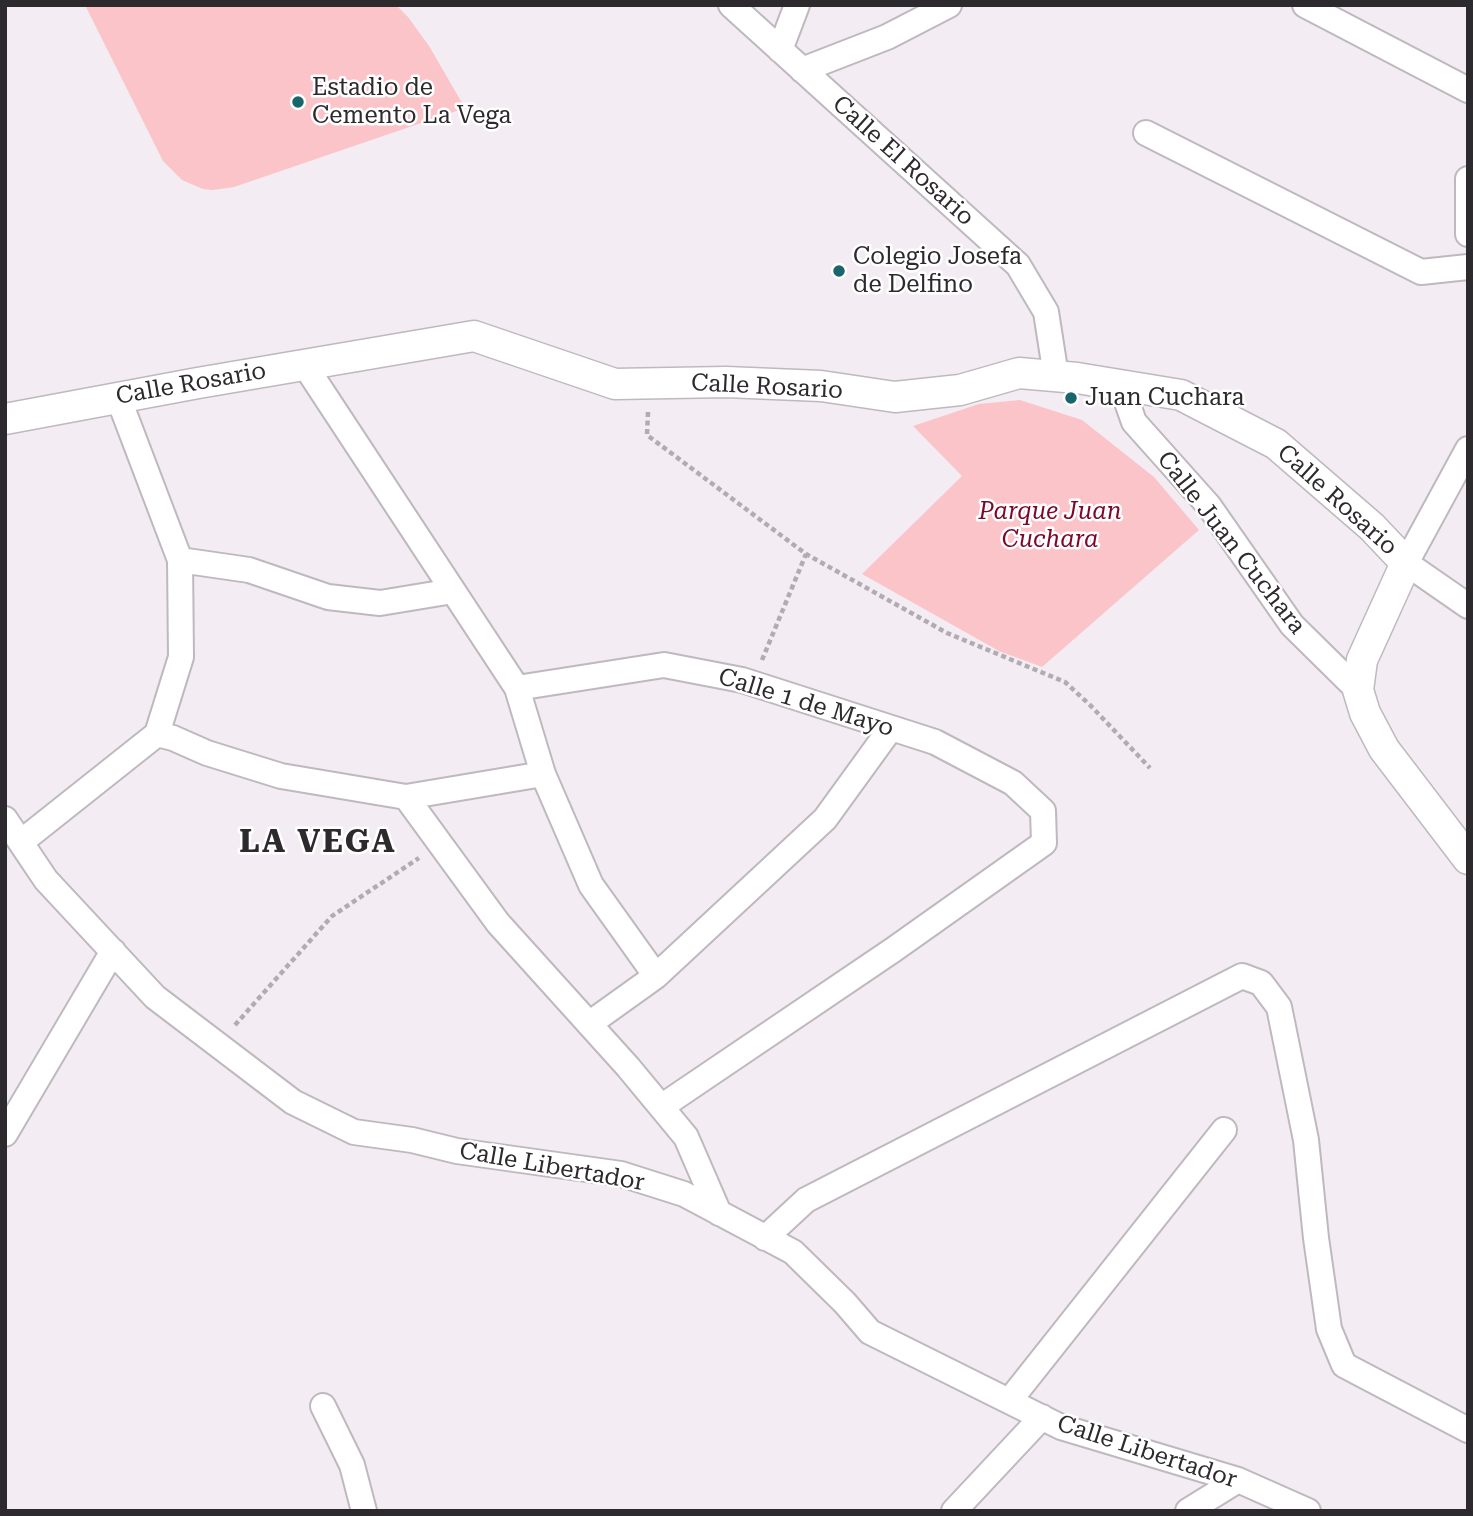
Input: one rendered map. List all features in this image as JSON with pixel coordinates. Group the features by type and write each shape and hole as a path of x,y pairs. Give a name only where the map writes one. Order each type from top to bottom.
{"street":[{"name":"Calle El Rosario","path":"731,5 1018,265 1046,312 1056,376"},
{"path":"780,50 797,5"},
{"path":"802,70 887,37 949,5"},
{"path":"1305,5 1468,90"},
{"path":"1146,133 1421,272 1468,267"},
{"path":"1468,179 1468,234"},
{"name":"Calle Rosario","path":"5,419 474,336 615,384 726,382 821,386 895,397 960,390 1018,373 1056,376 1181,395 1276,444 1372,527 1406,563 1468,606"},
{"path":"304,365 517,688 543,774 591,885 656,976"},
{"name":"Calle Juan Cuchara","path":"1121,385 1134,422 1209,506 1292,625 1358,690"},
{"path":"21,842 157,734 181,657 180,560 118,397"},
{"path":"1468,449 1406,563 1362,660 1358,690 1365,713 1384,749 1468,859"},
{"path":"180,560 249,570 328,597 380,603 453,591"},
{"name":"Calle 1 de Mayo","path":"517,688 664,664 752,683 935,742 1013,783 1043,811 1044,843 893,950 661,1107"},
{"path":"589,1024 656,976 825,819 891,728"},
{"path":"157,734 281,776 406,797 543,774"},
{"path":"406,797 498,923 686,1137 719,1213"},
{"name":"Calle Libertador","path":"5,819 46,880 155,996 293,1102 354,1132 412,1140 469,1153 621,1174 684,1194 793,1252 870,1332 1061,1427 1238,1480 1308,1511"},
{"path":"5,1134 113,951"},
{"path":"765,1238 806,1200 1242,976 1261,983 1279,1007 1306,1140 1329,1329 1344,1365 1468,1430"},
{"path":"1010,1400 1224,1130"},
{"path":"323,1406 352,1465 364,1511"},
{"path":"954,1511 1042,1417"},
{"path":"1188,1511 1238,1480"}],"path":[{"path":"649,383 647,435 806,554 947,633 1065,682 1150,768"},
{"path":"752,683 806,554"},
{"path":"217,1045 332,916 440,844"}],"green space":[{"name":"Estadio de Cemento La Vega","path":"85,5 396,5 429,46 465,108 234,187 203,189 182,180 163,161"},
{"name":"Parque Juan Cuchara","path":"1020,400 1082,420 1154,477 1199,530 1042,667 999,651 862,574 962,476 913,426 979,404"}],"place":[{"name":"Estadio de Cemento La Vega","path":"298,102"},
{"name":"Colegio Josefa de Delfino","path":"839,271"},
{"name":"Juan Cuchara","path":"1071,398"}],"district":[{"name":"LA VEGA","path":"318,843"}]}
